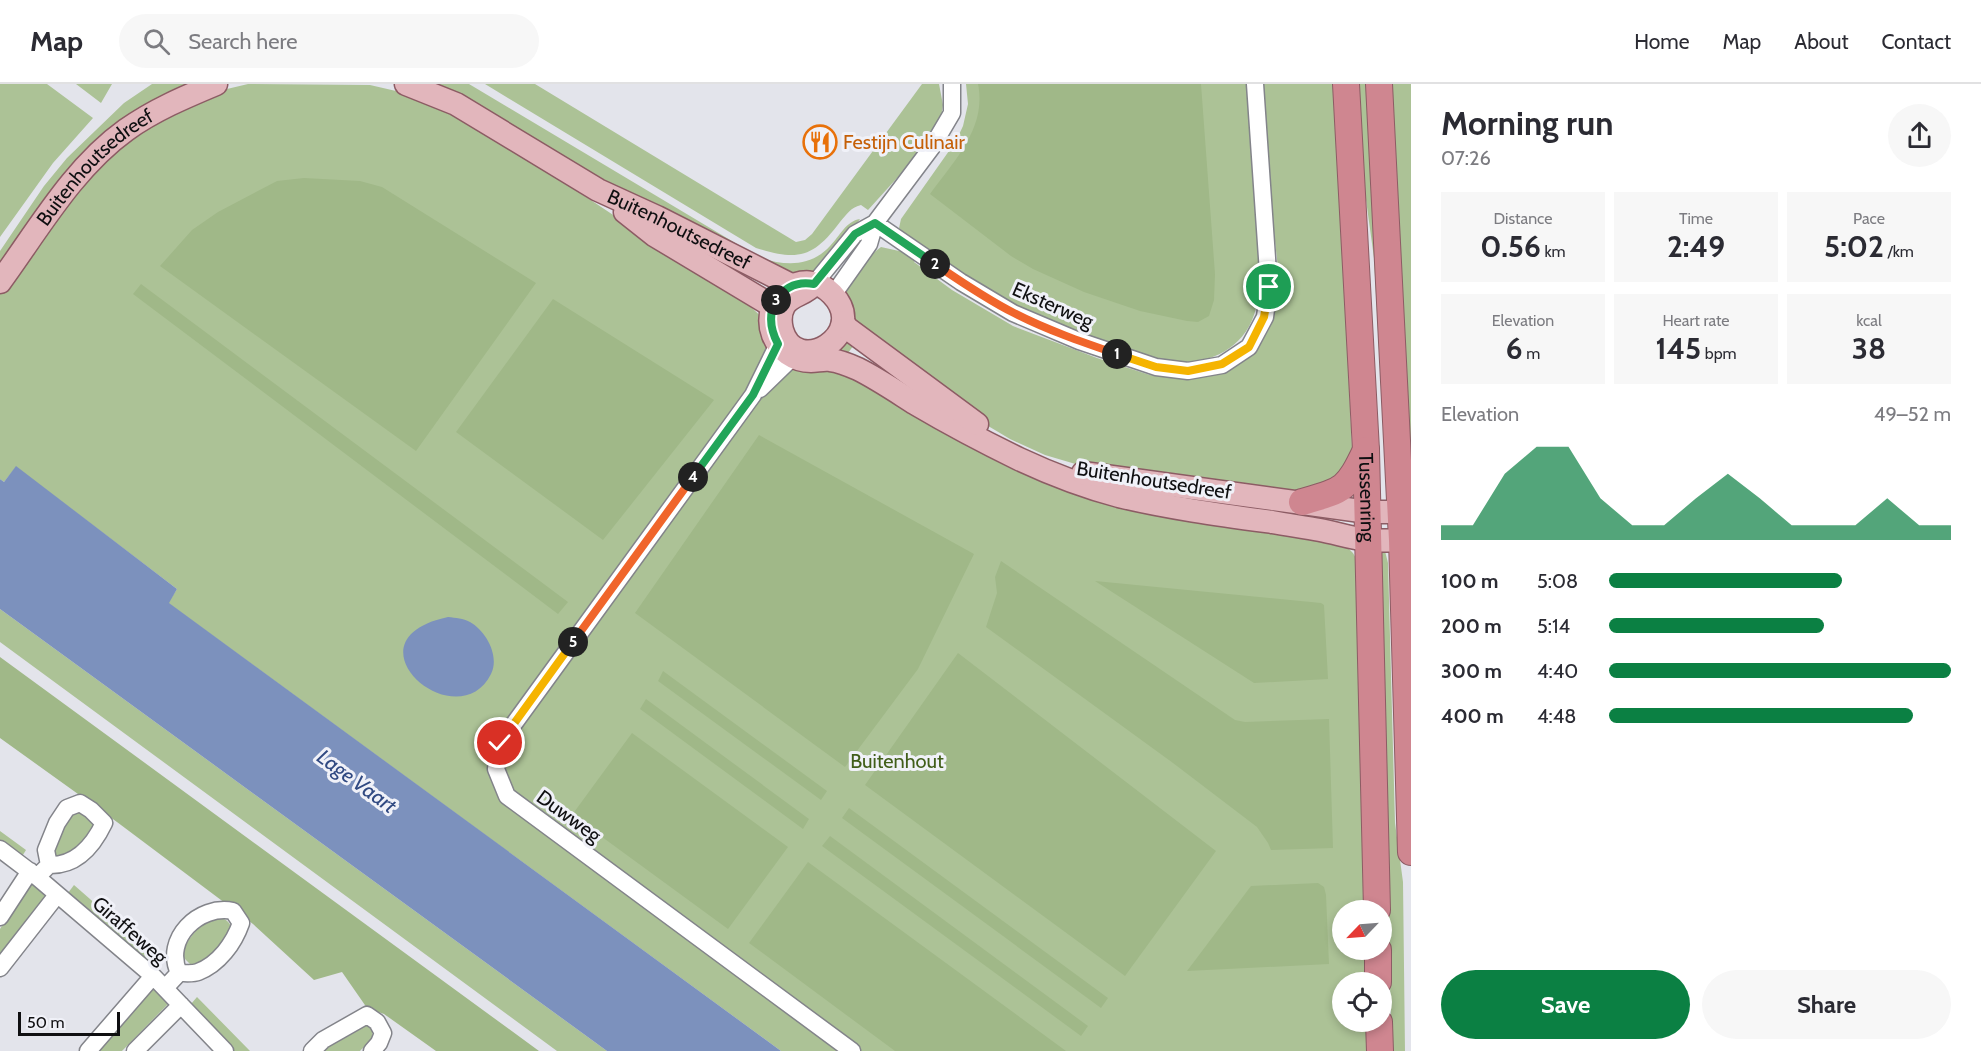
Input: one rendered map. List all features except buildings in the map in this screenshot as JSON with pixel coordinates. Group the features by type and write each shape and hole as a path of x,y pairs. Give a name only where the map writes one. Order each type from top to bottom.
{"highway":[{"name":"Tussenring","path":"1346,84 1366,450 1377,900"},
{"name":"Tussenring","path":"1379,84 1406,512 1411,852"},
{"path":"1302,502 1337,492 1351,479 1366,450"},
{"path":"1379,1032 1380,1051"}],"main road":[{"name":"Buitenhoutsedreef","path":"0,282 65,192 98,154 127,129 173,101 216,84"},
{"name":"Buitenhoutsedreef","path":"406,84 456,104 598,190 813,288"},
{"name":"Buitenhoutsedreef","path":"598,190 654,235 713,272 766,314 774,316"},
{"path":"813,288 840,308 843,322 837,337 804,352 771,329 778,297 813,288"},
{"name":"Buitenhoutsedreef","path":"843,322 847,328 1020,454"},
{"name":"Buitenhoutsedreef","path":"804,352 859,370 954,426 1046,465 1075,482 1118,496 1368,540 1406,540"},
{"name":"Buitenhoutsedreef","path":"1046,465 1102,476 1368,512 1406,512"}],"street":[{"path":"813,288 869,244 875,223 932,147 952,113 952,84"},
{"name":"Eksterweg","path":"875,223 961,282 1013,313 1079,341 1156,367 1188,371 1222,364 1249,347 1264,317 1269,287 1255,84"},
{"name":"Duwweg","path":"804,352 753,395 500,743 495,769 507,796 852,1051"},
{"name":"Giraffeweg","path":"0,849 38,871 57,895 159,982 225,1051"},
{"path":"0,917 38,871"},
{"path":"0,968 57,895"},
{"path":"88,1051 159,982 179,973"},
{"path":"135,1051 181,1005"},
{"path":"312,1051 323,1040 367,1015 377,1022 383,1033 380,1042 372,1051"}],"green space":[{"path":"0,84 47,84 93,118 53,163 0,237"},
{"path":"76,84 112,84 101,103"},
{"path":"152,84 194,84 151,106 0,269 0,251 44,186 67,158 124,103"},
{"name":"Buitenhout","path":"248,84 370,85 409,94 490,133 750,306 811,365 847,287 859,268 881,247 899,251 907,237 899,228 901,219 956,141 963,126 968,104 966,84 1248,84 1261,242 1260,286 1258,301 1249,327 1234,345 1214,357 1174,363 1157,359 1029,313 995,296 923,249 914,262 952,290 1013,326 1097,358 1150,375 1187,379 1221,374 1249,357 1259,347 1269,329 1279,295 1262,84 1343,84 1345,300 1352,447 1350,466 1312,494 1089,468 1045,455 1010,439 958,408 862,334 837,368 1023,467 1343,543 1353,553 1359,564 1368,900 1332,900 1332,960 1369,960 1370,972 1332,972 1332,1032 1371,1032 1372,1051 781,1051 168,603 177,589 16,467 4,482 0,479 0,293 89,177 125,143 168,115 227,89"},
{"path":"433,84 469,84 757,256 766,259 795,263 814,258 830,246 847,226 860,219 832,259 810,275 779,275 541,147"},
{"path":"485,84 535,84 796,242 805,240 812,234 922,84 939,84 943,105 941,117 917,156 868,210 861,205 857,206 821,243 804,253 794,255 756,248"},
{"path":"978,84 1201,84 1215,274 1214,300 1209,316 1198,322 1187,321 1140,311 1084,292 1033,269 1011,256 930,194 958,156 973,129 980,100"},
{"path":"1358,84 1373,84 1387,497 1374,258 1360,156"},
{"path":"1390,84 1411,84 1411,487"},
{"path":"304,178 360,181 382,187 536,283 416,451 160,266 192,230 218,212 277,181"},
{"path":"141,284 568,602 558,614 133,294"},
{"path":"553,299 714,400 603,540 456,432"},
{"path":"759,435 974,554 918,669 845,767 635,613"},
{"path":"1384,547 1388,563 1395,823 1403,882 1405,1051 1392,1051 1392,972 1390,972 1389,960 1392,960 1392,900 1387,900 1377,557"},
{"path":"1001,561 1235,720 1245,722 1329,719 1333,848 1271,850 1257,827 986,627 997,593 995,577"},
{"path":"1095,581 1321,603 1324,605 1328,679 1254,683"},
{"path":"0,609 607,1051 557,1051 0,642"},
{"path":"958,653 1216,851 1125,976 865,785"},
{"path":"0,657 539,1051 436,1051 384,1014 367,1008 342,972 314,980 253,924 0,738"},
{"path":"663,671 827,791 821,800 658,681"},
{"path":"646,699 809,819 803,829 640,709"},
{"path":"632,733 788,847 728,929 572,815"},
{"path":"74,808 94,820 95,829 68,856 58,857 53,853 56,840"},
{"path":"849,808 1108,998 1101,1008 842,818"},
{"path":"0,831 26,850 21,858 0,844"},
{"path":"830,836 1088,1026 1081,1036 822,846"},
{"path":"808,862 1066,1051 895,1051 749,943"},
{"path":"30,882 46,895 0,954 0,929"},
{"path":"1318,883 1324,887 1326,895 1329,964 1187,971 1251,886"},
{"path":"74,885 155,956 148,963 68,893"},
{"path":"210,916 225,919 231,926 229,932 216,950 192,966 182,956 184,950 193,934"},
{"path":"153,987 170,1002 122,1051 98,1051"},
{"path":"197,997 250,1051 234,1051 191,1004"},
{"path":"368,1024 373,1032 369,1042 360,1051 322,1051 354,1027"}],"water":[{"name":"Lage Vaart","path":"16,466 177,589 169,603 781,1051 607,1051 0,609 0,479 4,482"},
{"path":"448,617 465,620 476,626 490,645 494,660 491,674 475,692 455,697 434,691 416,679 405,663 404,645 417,629"}],"place":[{"name":"Festijn Culinair","path":"820,142"}],"route":[{"path":"500,743 753,395 778,344 771,329 771,314 778,297 787,288 798,284 814,284 855,234 875,223 961,282 1013,313 1079,341 1156,367 1188,371 1222,364 1249,347 1264,317 1269,287"}]}
